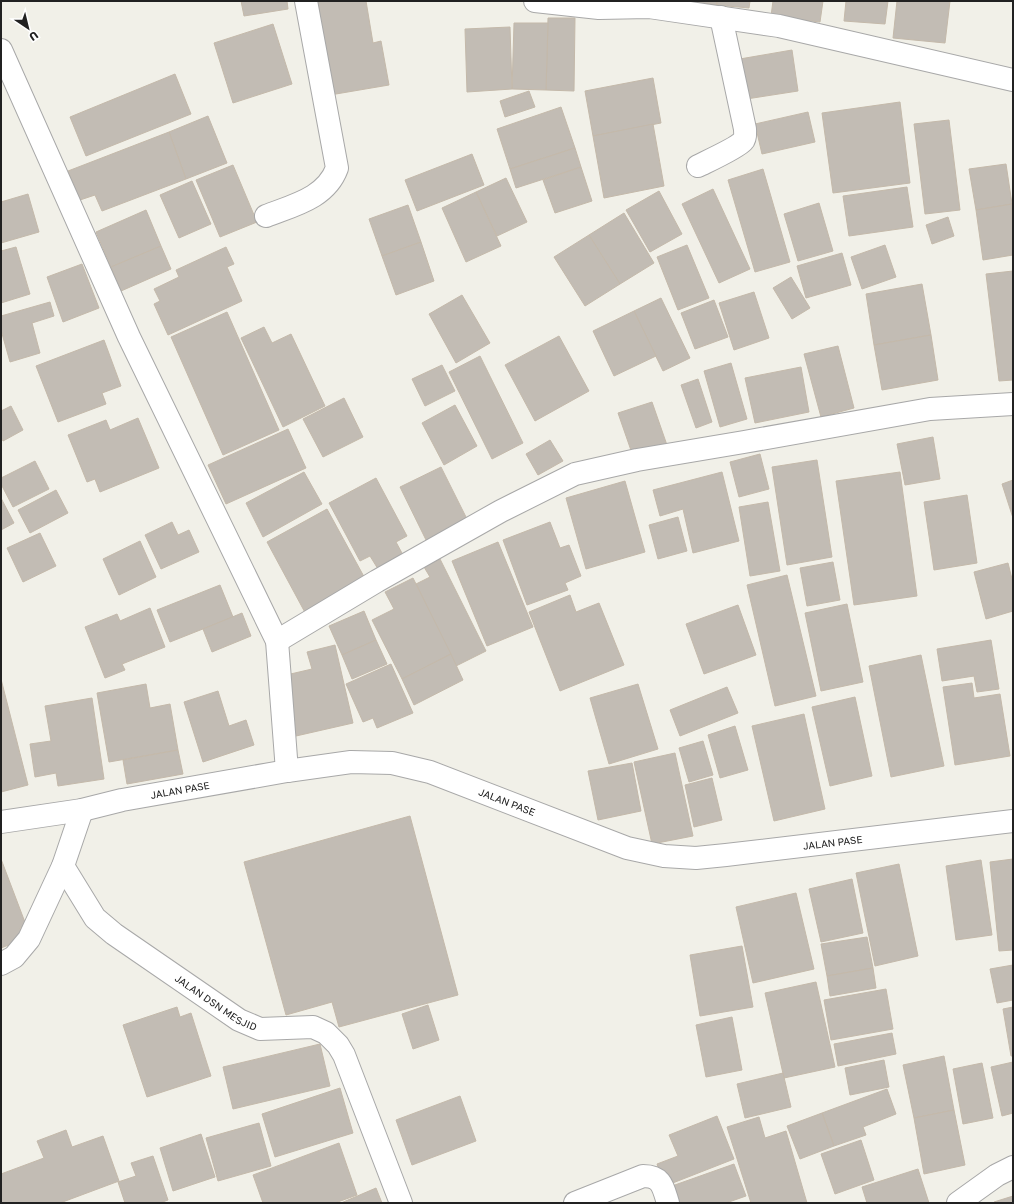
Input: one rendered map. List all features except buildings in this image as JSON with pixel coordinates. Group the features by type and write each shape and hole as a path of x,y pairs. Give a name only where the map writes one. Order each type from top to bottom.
{"street":[{"path":"266,216 307,200 327,186 333,178 337,168 306,1"},
{"path":"535,1 599,8 649,7 779,26 1013,80"},
{"path":"698,166 738,145 744,140 745,136 745,129 721,17"},
{"path":"1,50 129,337 277,641 287,771"},
{"path":"277,641 377,581 500,511 575,474 637,460 930,409 1013,404"},
{"name":"JALAN PASE","path":"1,822 82,810 122,800 287,771 351,762 392,764 430,772 627,848 664,856 696,858 726,855 1013,820"},
{"path":"1,964 14,957 29,939 63,866 82,810"},
{"name":"JALAN DSN MESJID","path":"63,866 95,918 114,934 239,1020 260,1029 313,1026 326,1033 338,1045 344,1055 401,1203"},
{"path":"958,1203 997,1175 1013,1167"},
{"path":"575,1203 643,1176 652,1176 658,1180 663,1187 668,1203"}]}
